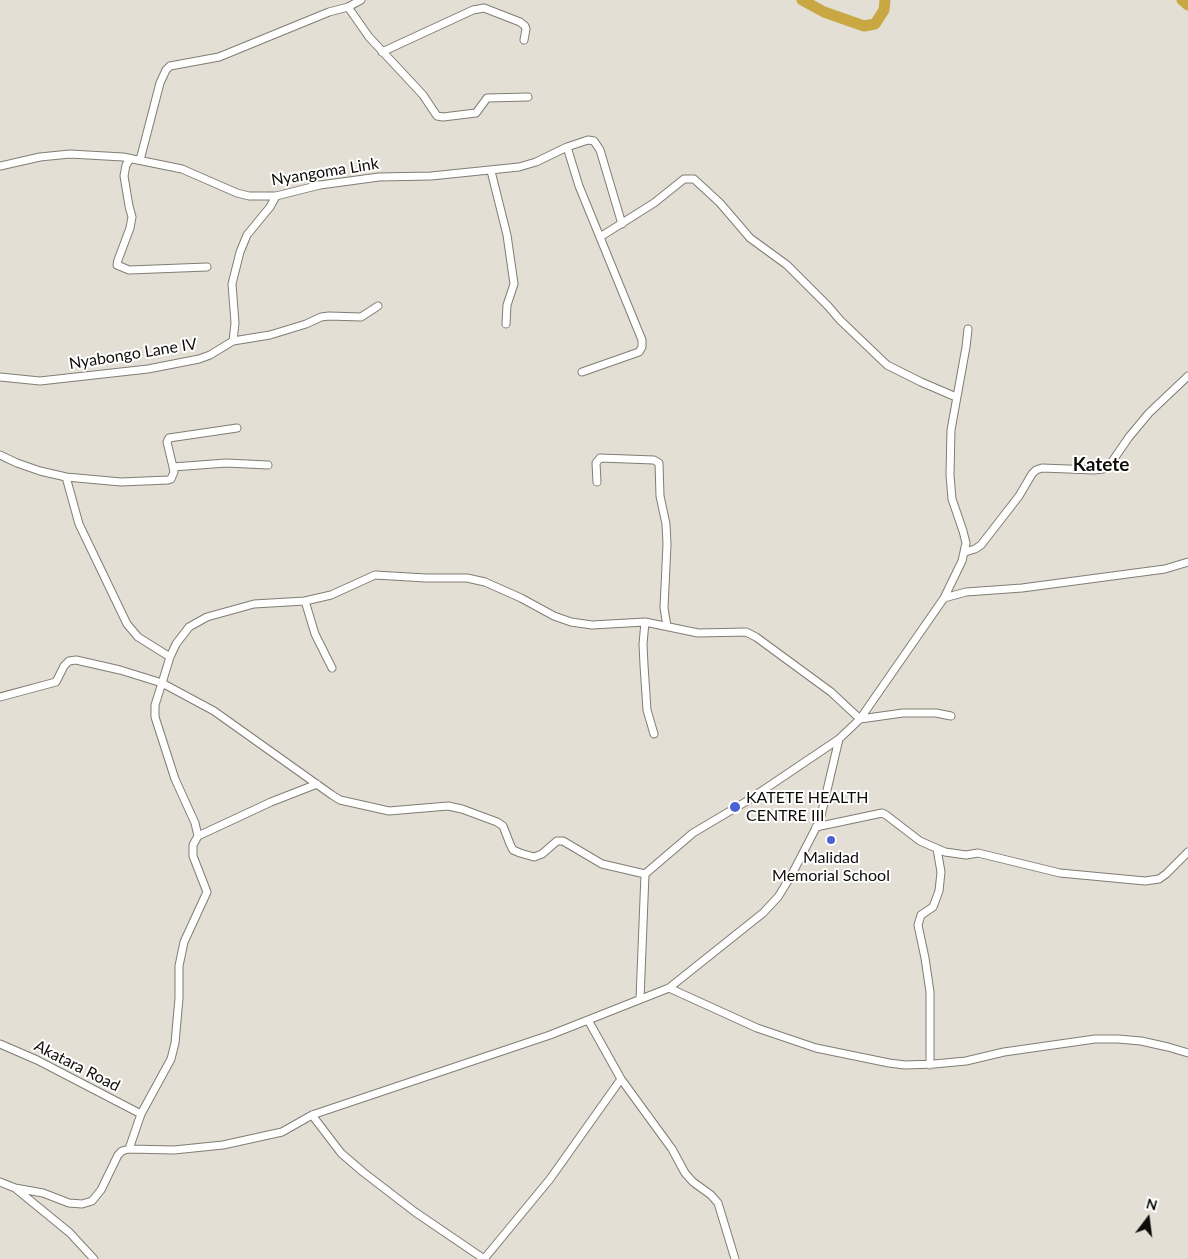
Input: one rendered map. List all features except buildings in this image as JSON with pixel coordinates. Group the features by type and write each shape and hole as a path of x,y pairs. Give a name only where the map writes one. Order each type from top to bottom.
{"street":[{"path":"140,160 160,83 170,66 219,57 321,15 348,7 360,0"},
{"path":"348,7 355,19 382,52 423,95 434,112 440,117 476,113 487,98 528,97"},
{"path":"382,52 473,10 484,8 520,22 526,29 524,40"},
{"name":"Nyangoma Link","path":"0,166 40,157 70,154 100,155 140,160 182,169 237,193 249,196 276,196 320,185 378,177 431,176 519,167 536,162 567,147 588,140 597,144 606,165 622,224"},
{"path":"567,147 579,186 642,340 642,347 639,352 582,372"},
{"path":"130,159 126,165 124,176 132,216 117,265 129,270 207,267"},
{"path":"491,171 507,235 514,284 507,305 506,324"},
{"path":"600,237 654,203 684,179 694,179 720,203 750,238 787,265 880,359 895,370 956,397"},
{"path":"233,341 235,323 232,284 240,252 247,235 270,207 276,196"},
{"name":"Nyabongo Lane IV","path":"0,377 40,381 148,369 199,359 210,355 233,341 270,335 329,316 361,318 378,306"},
{"path":"640,999 645,874 694,833 747,801 839,739 860,719 944,598 965,552 966,543 950,488 951,430 968,329"},
{"path":"965,552 981,545 1019,496 1036,470 1042,468 1094,470 1109,466 1129,437 1149,413 1188,376"},
{"path":"0,455 17,464 66,477 121,482 156,481 171,478 174,472 167,442 169,438 237,428"},
{"path":"597,482 596,463 600,458 649,460 659,463 660,496 666,524 667,544 664,608 667,626"},
{"path":"173,467 226,463 268,466"},
{"path":"66,477 79,524 127,624 138,638 170,657"},
{"path":"944,598 966,592 1022,588 1164,569 1188,562"},
{"path":"198,836 196,823 175,779 155,717 155,704 176,644 189,627 207,618 254,604 305,601 331,595 375,575 467,578 485,582 548,613 571,622 592,625 645,622 698,633 746,632 756,637 831,692 860,719"},
{"path":"305,601 315,634 332,668"},
{"path":"645,622 643,658 648,710 654,734"},
{"path":"0,697 56,682 64,666 69,661 76,660 120,670 162,683 214,711 340,800 389,811 448,806 462,809 503,826 513,850 520,853 534,857 542,854 557,841 563,841 602,864 645,874"},
{"path":"860,719 903,713 936,713 952,716"},
{"path":"0,1182 15,1188 43,1193 69,1203 82,1204 92,1201 102,1190 118,1155 122,1151 129,1149 174,1150 223,1145 282,1132 312,1115 550,1034 669,988 771,906 791,876 820,820 839,739"},
{"path":"129,1149 141,1114 171,1059 175,1043 180,998 179,966 184,942 206,892 192,856 193,845 198,836 271,802 317,784"},
{"path":"816,828 886,814 920,841 955,855 987,854 1060,873 1145,881 1159,879 1188,852"},
{"path":"930,1064 930,992 918,925 921,915 933,907 939,891 941,872 937,849"},
{"path":"669,988 757,1028 816,1048 889,1063 930,1064 966,1061 1004,1052 1095,1039 1141,1041 1188,1053"},
{"path":"588,1020 621,1079 672,1149 685,1173 718,1203 736,1259"},
{"name":"Akatara Road","path":"0,1044 37,1060 141,1114"},
{"path":"312,1115 341,1153 363,1172 416,1212 484,1259 550,1179 621,1079"},
{"path":"15,1188 70,1233 94,1259"}],"waterway":[{"path":"802,0 824,12 864,26 875,24 884,10 885,0"},
{"path":"1182,0 1188,5"}],"place":[{"name":"KATETE HEALTH CENTRE III","path":"735,807"},
{"name":"Malidad Memorial School","path":"831,840"}],"district":[{"name":"Katete","path":"1101,465"}]}
